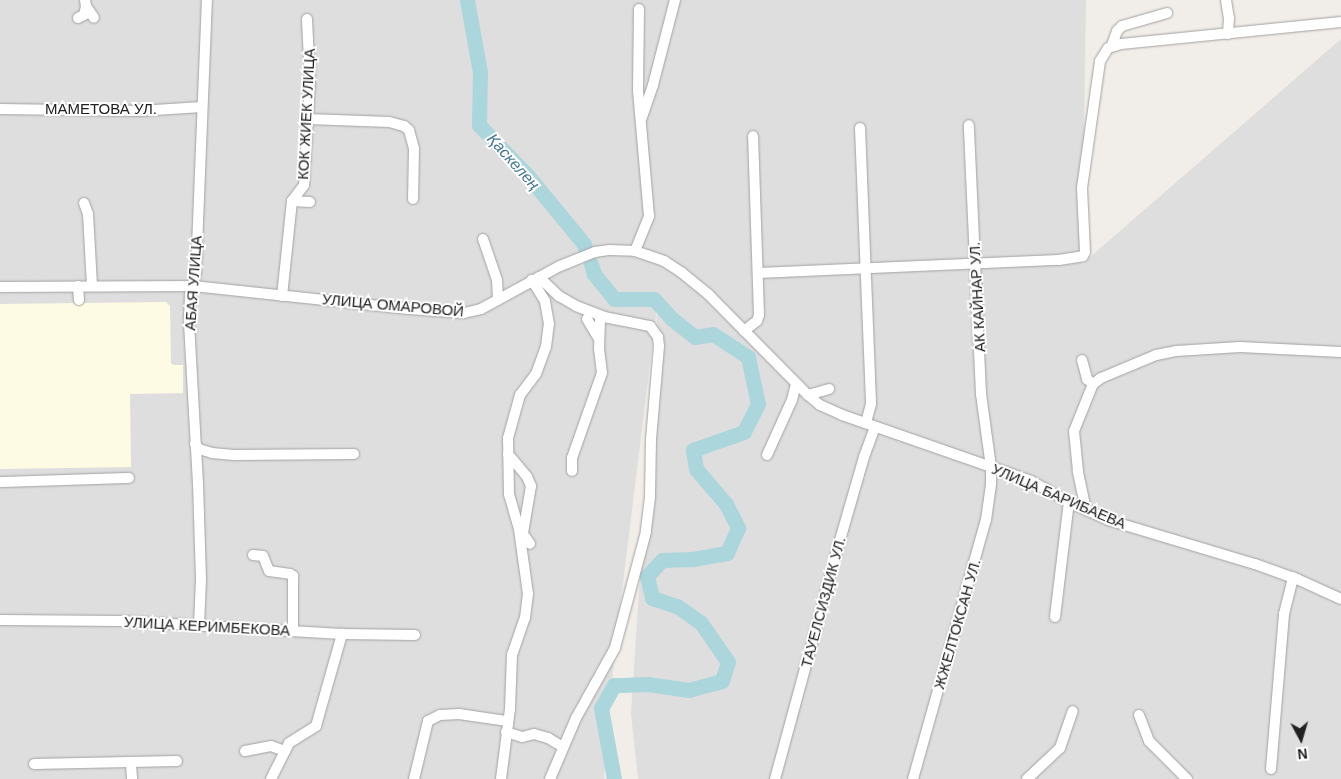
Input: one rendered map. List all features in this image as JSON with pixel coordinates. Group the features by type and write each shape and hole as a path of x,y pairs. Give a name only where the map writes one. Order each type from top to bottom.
{"street":[{"name":"АБАЯ УЛИЦА","path":"199,625 201,579 194,444 188,388 189,322 196,272 207,0"},
{"path":"642,118 651,93 675,0"},
{"path":"1226,0 1230,18 1228,34"},
{"path":"86,3 94,18"},
{"path":"78,18 84,15 86,3"},
{"path":"635,251 649,216 642,118 638,90 640,9"},
{"path":"758,274 1059,260 1084,254 1082,188 1100,61 1112,45 1117,31 1122,26 1167,13"},
{"name":"КОК ЖИЕК УЛИЦА","path":"282,296 292,201 304,185 310,56 307,20"},
{"path":"1112,45 1341,22"},
{"name":"МАМЕТОВА УЛ.","path":"0,109 139,110 202,107"},
{"path":"308,119 389,122 404,126 408,130 414,149 412,199"},
{"name":"АК КАЙНАР УЛ.","path":"969,125 982,412 991,468"},
{"name":"ТАУЕЛСИЗДИК УЛ.","path":"778,778 871,425 867,268 860,128"},
{"path":"744,331 756,321 759,315 753,136"},
{"path":"292,201 310,202"},
{"path":"84,203 88,214 92,286"},
{"path":"483,239 497,280 498,300"},
{"name":"УЛИЦА ОМАРОВОЙ","path":"0,286 193,286 458,312 481,309 536,278 595,252 610,250 635,251 664,261 681,272 808,395"},
{"path":"536,278 559,296 576,306 600,316 650,326 658,337 658,359 651,439 650,497 646,532 616,648 576,718 550,779"},
{"path":"501,779 510,709 512,655 526,613 528,594 521,531 509,495 508,438 520,395 536,374 546,347 548,312 536,278"},
{"path":"78,286 78,300"},
{"path":"572,471 572,458 602,373 599,343 600,316"},
{"path":"586,319 599,343"},
{"path":"1240,347 1241,336"},
{"path":"1086,510 1078,470 1074,431 1093,384 1101,378 1156,355 1208,348 1240,347 1341,352"},
{"path":"1082,360 1087,379 1093,384"},
{"path":"767,455 792,400 796,384"},
{"path":"808,395 829,389"},
{"name":"УЛИЦА БАРИБАЕВА","path":"808,395 820,404 871,425 1031,481 1069,502 1108,520 1292,577 1341,599"},
{"path":"194,444 199,449 212,453 234,455 354,454"},
{"path":"508,454 527,477 531,486 521,531 530,544"},
{"name":"ЖЖЕЛТОКСАН УЛ.","path":"913,779 986,520 991,468"},
{"path":"0,482 129,478"},
{"path":"1056,616 1069,502"},
{"path":"253,555 263,556 269,571 293,576 293,630"},
{"path":"1271,769 1284,614 1292,577"},
{"name":"УЛИЦА КЕРИМБЕКОВА","path":"0,620 121,621 342,634 415,634"},
{"path":"270,779 289,743 316,726 342,634"},
{"path":"1027,779 1060,748 1073,711"},
{"path":"414,779 428,721 440,714 450,714 507,721"},
{"path":"1139,715 1149,741 1187,779"},
{"path":"506,732 522,737 534,734 548,738 563,748"},
{"path":"245,751 270,746 285,751"},
{"path":"34,764 130,764 177,761"},
{"path":"130,764 132,779"}],"shaded area":[{"path":"0,0 1086,0 1082,264 1341,39 1341,779 638,779 631,714 658,299 615,648 604,779 0,779"},
{"path":"166,302 170,306 171,363 173,365 183,365 183,393 130,394 131,467 0,469 0,304"}],"waterway":[{"name":"Қаскелең","path":"467,0 480,72 479,125 528,176 584,244 586,251"},
{"name":"Қаскелең","path":"591,264 594,274 614,299 654,299 672,319 695,337 713,334 748,357 758,404 744,432 693,450 696,469 726,504 738,528 727,553 692,559 662,560 647,576 652,598 677,606 701,623 728,662 722,681 689,690 648,684 614,685 601,708 614,779"}]}
